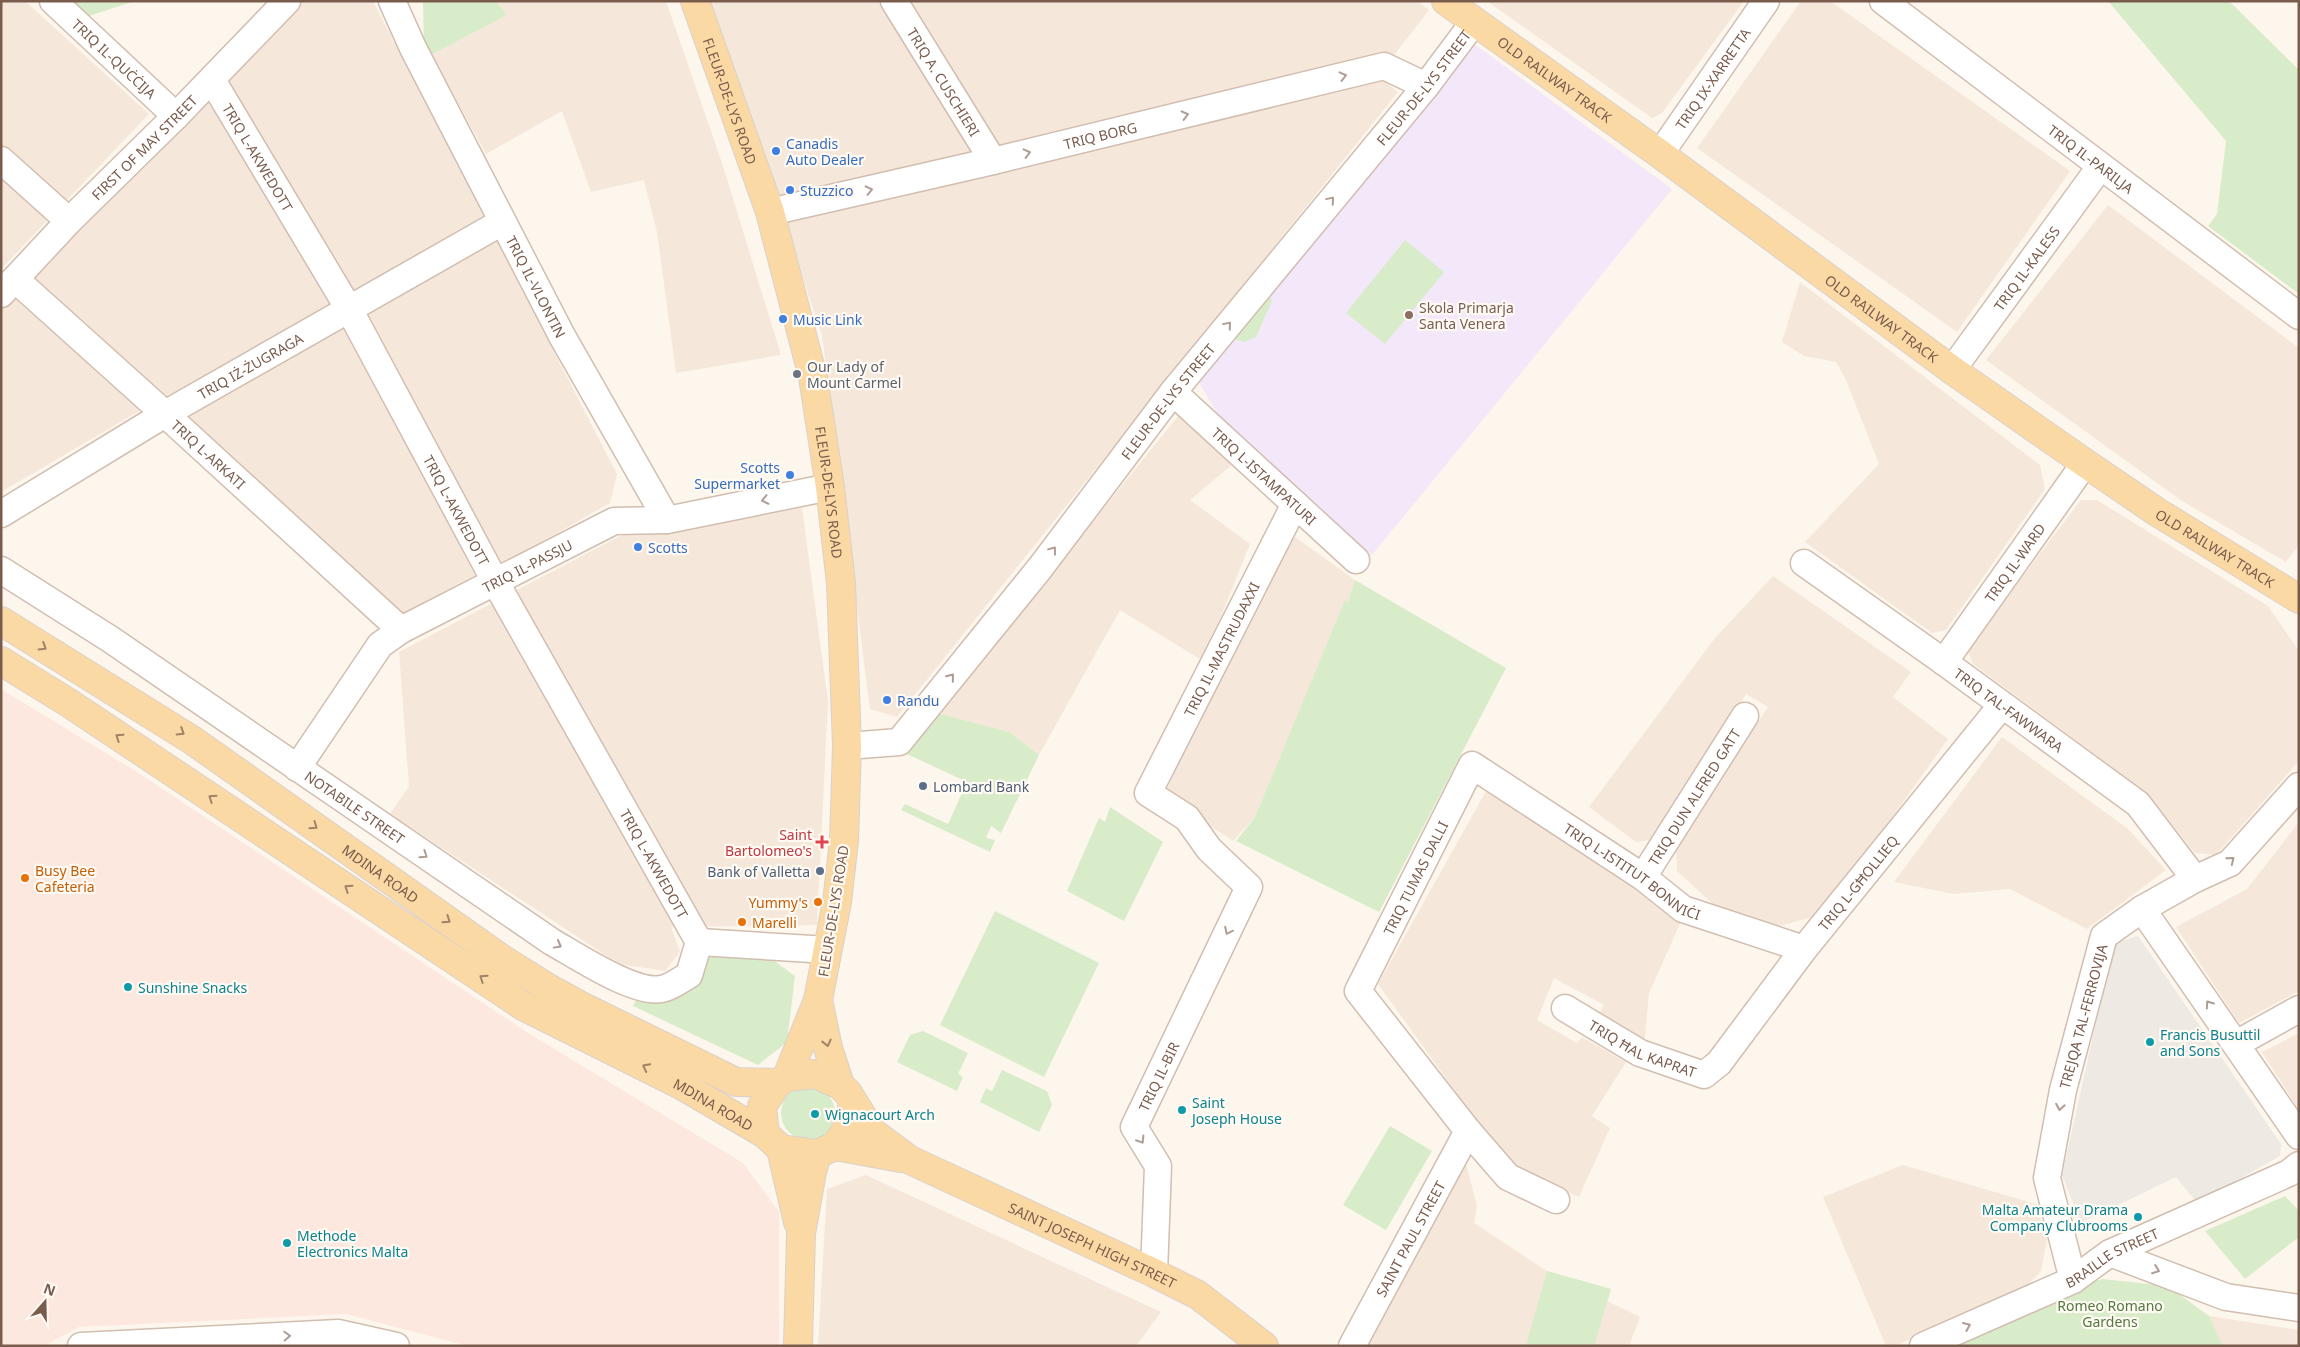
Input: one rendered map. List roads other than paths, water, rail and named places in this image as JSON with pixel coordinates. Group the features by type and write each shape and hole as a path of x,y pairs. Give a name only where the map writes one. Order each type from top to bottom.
{"main road":[{"name":"FLEUR-DE-LYS ROAD","path":"695,1 770,212 813,377 830,487 841,583 847,746 844,841 837,902 818,1000 782,1080"},
{"name":"OLD RAILWAY TRACK","path":"1446,1 1660,154 1952,370 2085,463 2157,512 2296,591"},
{"name":"MDINA ROAD","path":"1,622 192,740 505,961 550,990 736,1082 782,1080"},
{"name":"MDINA ROAD","path":"1,661 69,703 523,1006 681,1085 773,1142"},
{"name":"FLEUR-DE-LYS ROAD","path":"818,1000 828,1048 846,1094"},
{"path":"798,1346 801,1233 812,1172 826,1150 848,1128 846,1094 815,1074 782,1080 762,1106 801,1233"},
{"name":"SAINT JOSEPH HIGH STREET","path":"846,1094 872,1132 910,1160 1198,1295 1264,1346"},
{"path":"773,1142 826,1150"},
{"name":"SAINT JOSEPH HIGH STREET","path":"826,1150 910,1160"}],"street":[{"name":"TRIQ IL-QUĊĊIJA","path":"52,1 176,116"},
{"name":"FIRST OF MAY STREET","path":"8,287 69,221 212,80 287,1"},
{"name":"TRIQ IL-VLONTIN","path":"392,1 413,48 562,336 667,520"},
{"name":"TRIQ IL-VLONTIN","path":"412,1 413,48"},
{"name":"TRIQ A. CUSCHIERI","path":"894,1 993,161"},
{"name":"TRIQ IX-XARRETTA","path":"1660,154 1766,1"},
{"name":"TRIQ IL-PARILJA","path":"1883,1 2299,316"},
{"name":"FLEUR-DE-LYS STREET","path":"847,746 899,742 1040,568 1173,392 1426,86 1474,22"},
{"name":"TRIQ BORG","path":"770,212 993,161 1384,66 1426,86"},
{"name":"TRIQ L-AKWEDOTT","path":"212,80 349,309 496,583 699,942"},
{"path":"1,160 69,221"},
{"name":"TRIQ IL-KALESS","path":"1952,370 2100,167"},
{"name":"TRIQ IŻ-ŻUGRAGA","path":"1,514 166,414 502,222"},
{"name":"TRIQ L-ARKATI","path":"8,287 166,414 401,630"},
{"name":"TRIQ L-ISTAMPATURI","path":"1173,392 1356,560"},
{"name":"TRIQ IL-WARD","path":"1944,662 2085,463"},
{"name":"TRIQ IL-PASSJU","path":"297,768 380,645 401,630 614,521 667,520 830,487"},
{"name":"TRIQ IL-MASTRUDAXXI","path":"1249,887 1210,849 1187,818 1148,793 1295,504"},
{"name":"TRIQ TAL-FAWWARA","path":"1804,563 1944,662 2138,804 2195,879"},
{"name":"NOTABILE STREET","path":"1,570 110,639 552,942 642,989 662,990 688,975 699,942"},
{"name":"TRIQ L-GĦOLLIEQ","path":"1719,1063 1804,949 2002,705"},
{"name":"TRIQ DUN ALFRED GATT","path":"1643,877 1745,716"},
{"name":"TRIQ L-ISTITUT BONNIĊI","path":"1472,765 1643,877 1683,909 1804,949"},
{"name":"TRIQ TUMAS DALLI","path":"1468,1131 1358,991 1472,765"},
{"name":"TREJQA TAL-FERROVIJA","path":"2073,1280 2047,1178 2061,1100 2104,936 2142,909 2195,879 2230,863 2299,786"},
{"name":"TRIQ IL-BIR","path":"1154,1273 1158,1166 1134,1127 1249,887"},
{"path":"2142,909 2299,1136"},
{"path":"699,942 828,950"},
{"name":"TRIQ ĦAL KAPRAT","path":"1565,1008 1640,1053 1704,1075 1719,1063"},
{"path":"2236,1044 2299,1009"},
{"path":"1468,1131 1508,1177 1556,1200"},
{"name":"SAINT PAUL STREET","path":"1352,1346 1468,1131"},
{"name":"BRAILLE STREET","path":"1923,1346 2073,1280 2110,1253 2289,1173 2299,1165"},
{"path":"2110,1253 2226,1297 2299,1308"},
{"path":"81,1346 336,1339 396,1346"}],"place":[{"name":"Canadis Auto Dealer","path":"776,151"},
{"name":"Stuzzico","path":"790,190"},
{"name":"Skola Primarja Santa Venera","path":"1409,315"},
{"name":"Music Link","path":"783,319"},
{"name":"Our Lady of Mount Carmel","path":"797,374"},
{"name":"Scotts Supermarket","path":"790,475"},
{"name":"Scotts","path":"638,547"},
{"name":"Randu","path":"887,700"},
{"name":"Lombard Bank","path":"923,786"},
{"name":"Saint Bartolomeo's","path":"822,842"},
{"name":"Bank of Valletta","path":"820,871"},
{"name":"Busy Bee Cafeteria","path":"25,878"},
{"name":"Yummy's","path":"818,902"},
{"name":"Marelli","path":"742,922"},
{"name":"Sunshine Snacks","path":"128,987"},
{"name":"Francis Busuttil and Sons","path":"2150,1042"},
{"name":"Saint Joseph House","path":"1182,1110"},
{"name":"Wignacourt Arch","path":"815,1114"},
{"name":"Malta Amateur Drama Company Clubrooms","path":"2138,1217"},
{"name":"Methode Electronics Malta","path":"287,1243"}],"park label":[{"name":"Romeo Romano Gardens","path":"2110,1314"}]}
